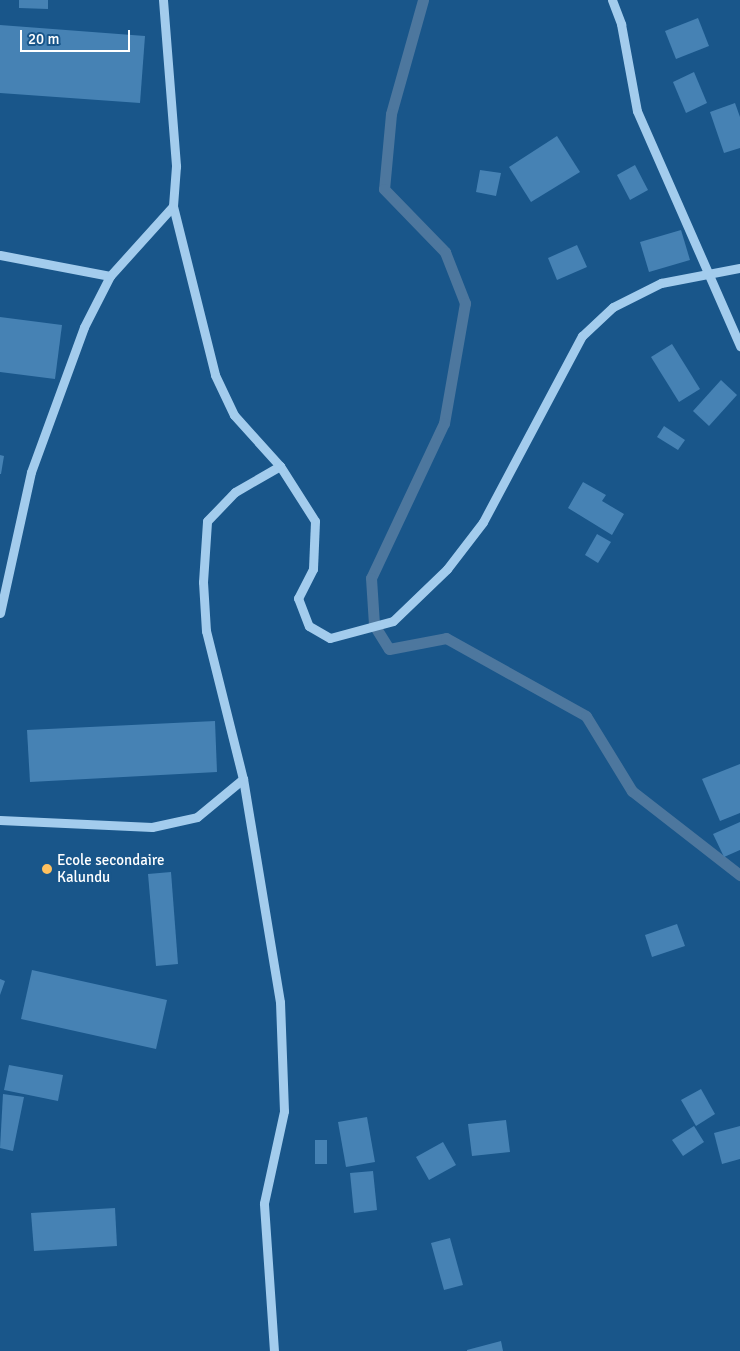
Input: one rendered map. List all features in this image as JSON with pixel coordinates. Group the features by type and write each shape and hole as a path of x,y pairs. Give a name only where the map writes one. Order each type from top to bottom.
{"street":[{"path":"163,0 176,166 173,206 215,375 234,415 280,466 315,521 313,570 298,598 309,626 330,638 393,621 447,569 483,522 582,336 613,306 661,283 706,272 740,268"},
{"path":"612,0 621,24 637,111 740,346"},
{"path":"0,614 31,472 84,327 110,276 173,206"},
{"path":"0,255 110,276"},
{"path":"274,1351 264,1203 284,1111 280,1002 242,779 206,631 207,521 235,492 280,466"},
{"path":"0,820 82,820 152,827 197,817 242,779"}],"building":[{"path":"19,0 48,0 48,9 19,8"},
{"path":"698,18 709,46 676,59 665,31"},
{"path":"0,25 145,36 140,103 0,93"},
{"path":"694,72 707,103 686,113 673,82"},
{"path":"735,103 740,117 740,148 724,153 710,112"},
{"path":"557,136 580,172 531,202 509,167"},
{"path":"635,165 648,190 630,200 617,175"},
{"path":"480,170 501,173 496,196 476,192"},
{"path":"681,230 690,260 649,272 640,242"},
{"path":"577,245 587,267 557,280 548,258"},
{"path":"0,317 62,325 55,379 0,372"},
{"path":"672,344 700,389 679,402 651,357"},
{"path":"721,380 737,395 709,426 693,411"},
{"path":"664,426 685,440 678,450 657,437"},
{"path":"0,455 4,456 1,474 0,474"},
{"path":"583,482 606,495 602,501 624,514 612,535 568,508"},
{"path":"597,534 611,542 598,563 585,555"},
{"path":"215,721 217,772 30,782 27,730"},
{"path":"740,764 740,813 720,821 702,779"},
{"path":"740,822 740,850 724,857 713,834"},
{"path":"171,872 178,964 156,966 148,874"},
{"path":"677,924 685,946 652,957 645,935"},
{"path":"32,970 167,1000 156,1049 21,1019"},
{"path":"0,979 5,981 0,995"},
{"path":"9,1065 63,1075 58,1101 4,1090"},
{"path":"701,1089 715,1114 696,1126 681,1100"},
{"path":"3,1094 24,1097 13,1151 0,1148"},
{"path":"367,1117 375,1162 346,1167 338,1122"},
{"path":"506,1120 510,1152 472,1156 468,1124"},
{"path":"694,1126 704,1142 683,1156 672,1140"},
{"path":"740,1126 740,1159 722,1164 714,1133"},
{"path":"315,1140 327,1140 327,1164 315,1164"},
{"path":"443,1142 456,1165 429,1180 416,1157"},
{"path":"373,1171 377,1210 354,1213 350,1173"},
{"path":"115,1208 117,1246 34,1251 31,1213"},
{"path":"450,1238 463,1285 444,1290 431,1243"},
{"path":"501,1341 503,1351 467,1351 467,1350"}],"waterway":[{"path":"423,0 391,114 384,189 445,252 465,303 444,423 371,578 374,625 389,649 446,638 586,716 632,791 740,875"}],"place":[{"name":"Ecole secondaire Kalundu","path":"47,869"}]}
